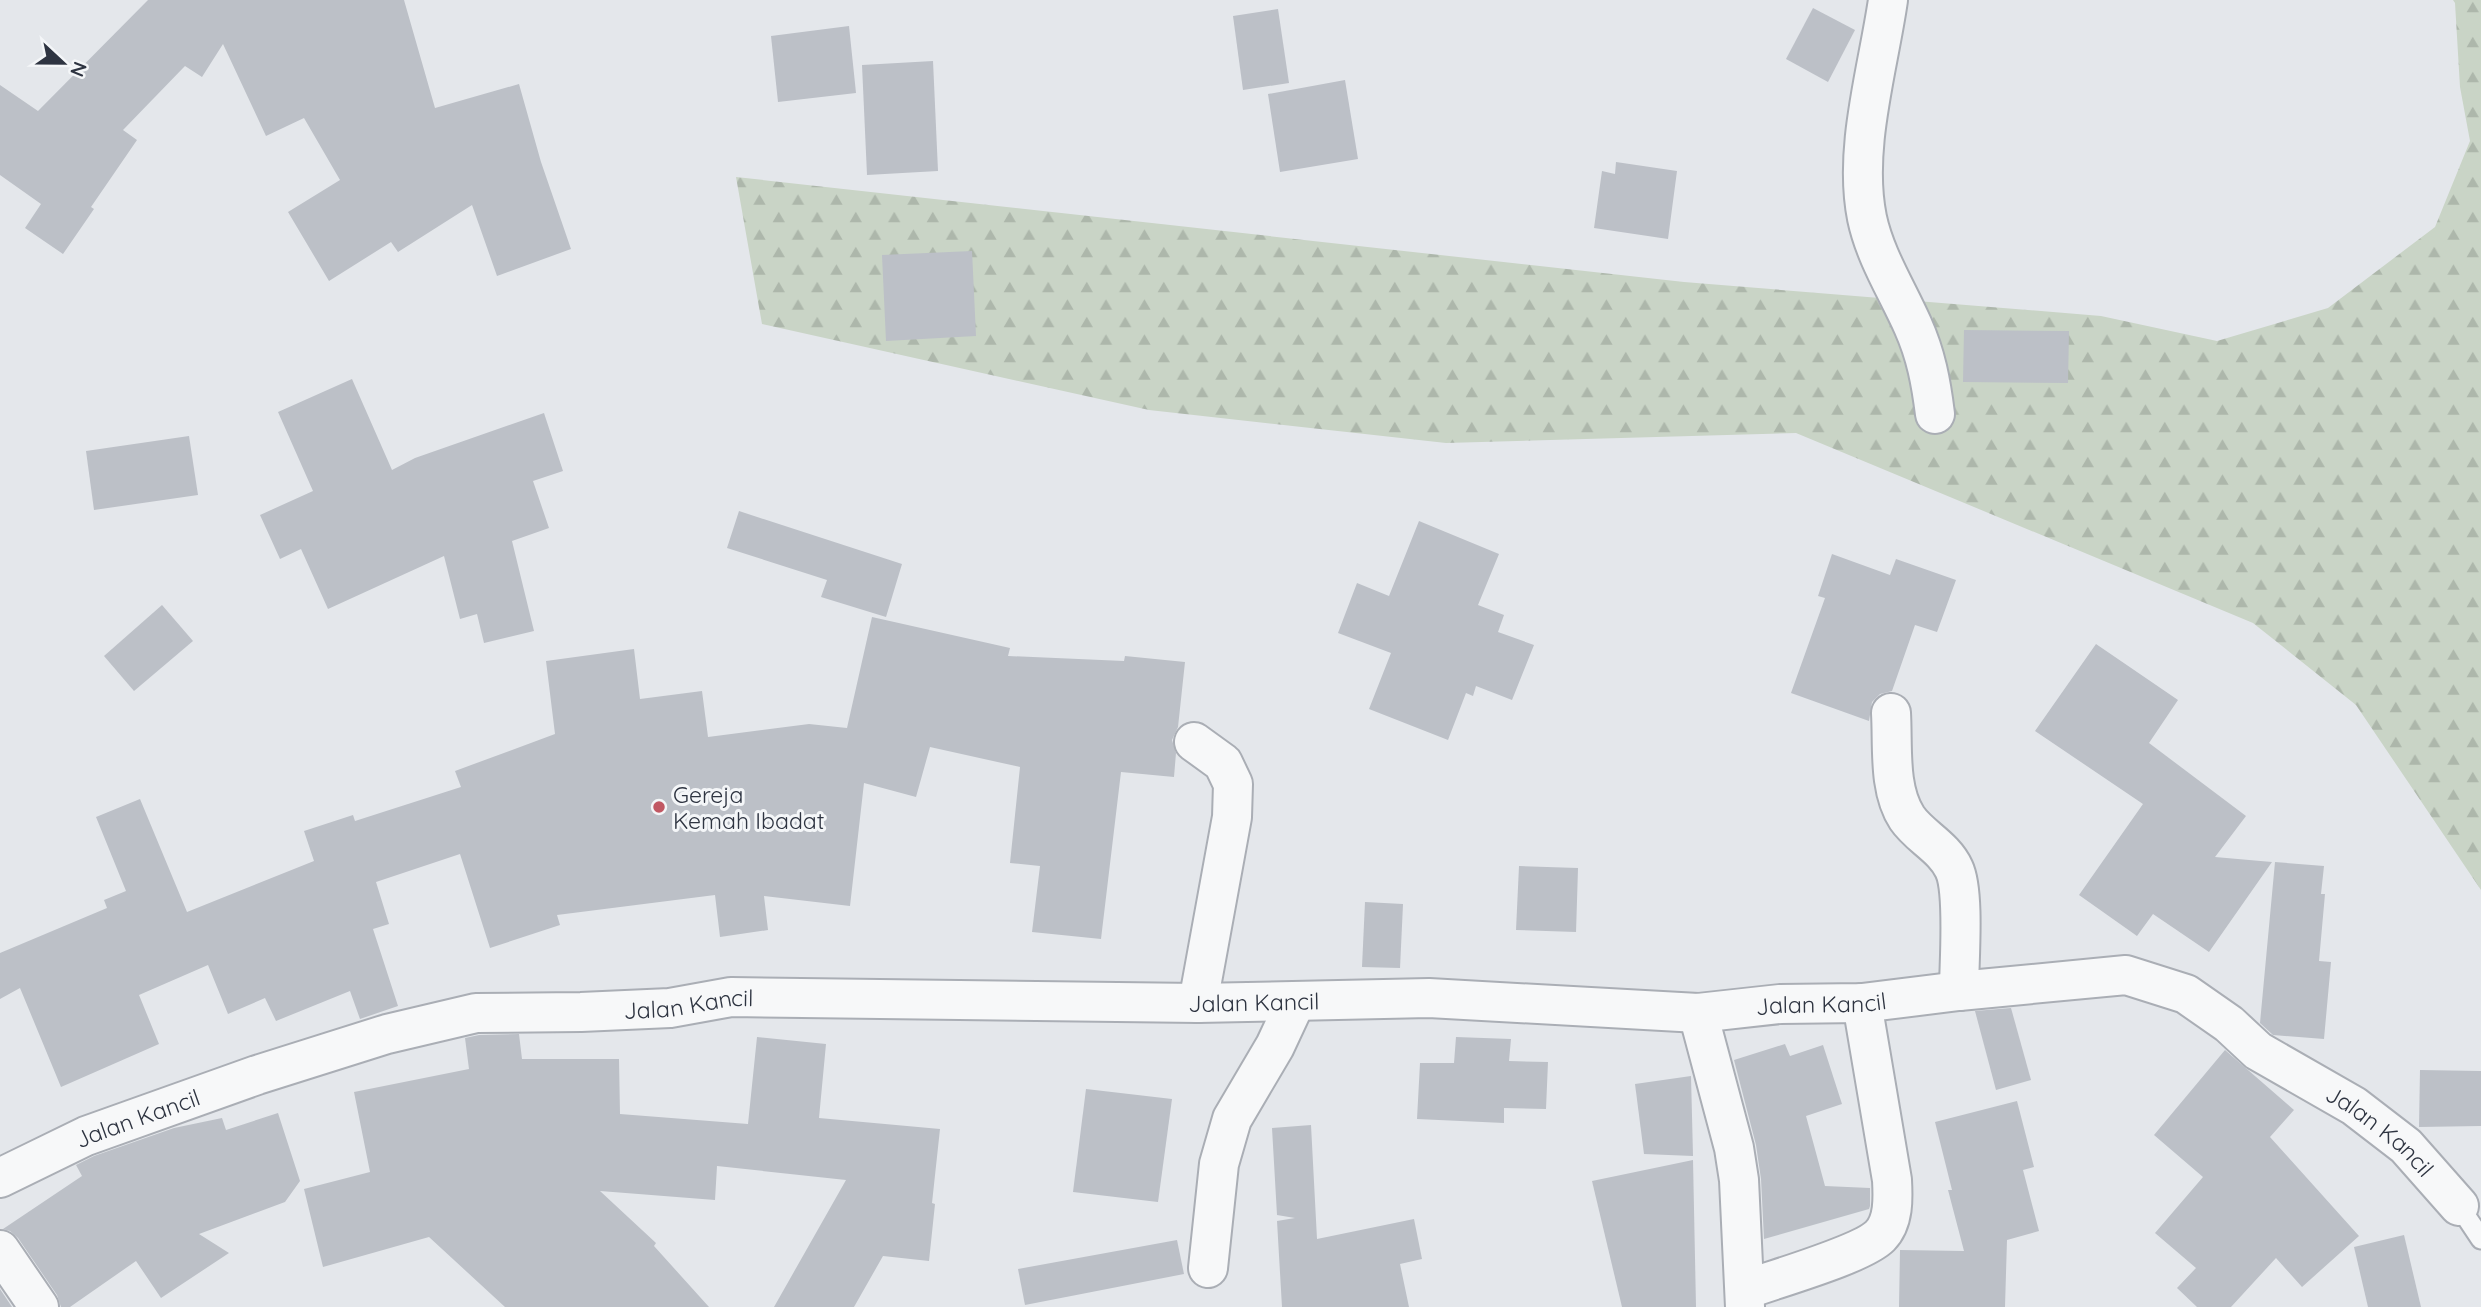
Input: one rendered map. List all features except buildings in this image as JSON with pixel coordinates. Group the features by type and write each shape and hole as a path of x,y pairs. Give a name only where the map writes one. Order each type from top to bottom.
{"street":[{"path":"1888,0 1861,177 1867,220 1886,271 1914,327 1930,372 1935,414"},
{"path":"1891,713 1896,794 1908,819 1939,848 1954,867 1959,884 1959,991"},
{"path":"1194,742 1223,763 1233,784 1232,817 1198,1003"},
{"name":"Jalan Kancil","path":"0,1178 86,1136 257,1075 387,1034 476,1013 670,1009 731,997 1198,1003 1429,998 1698,1013 1780,1004 1862,1003 2126,975 2186,994 2228,1024 2258,1051 2354,1107 2406,1146 2459,1206"},
{"path":"1208,1268 1219,1164 1232,1119 1275,1046 1296,1001"},
{"path":"1698,1013 1734,1148 1739,1180 1745,1298 1865,1247 1882,1235 1893,1207 1892,1180 1862,1003"},
{"path":"0,1250 39,1307"}],"lane":[{"path":"2459,1206 2481,1239"}],"green space":[{"path":"2453,0 2481,0 2481,890 2356,705 2253,623 1796,433 1446,443 1149,410 762,324 736,177 1684,282 2101,316 2217,341 2328,308 2435,227 2470,141 2460,87"}],"place":[{"name":"Gereja Kemah Ibadat","path":"659,807"}]}
